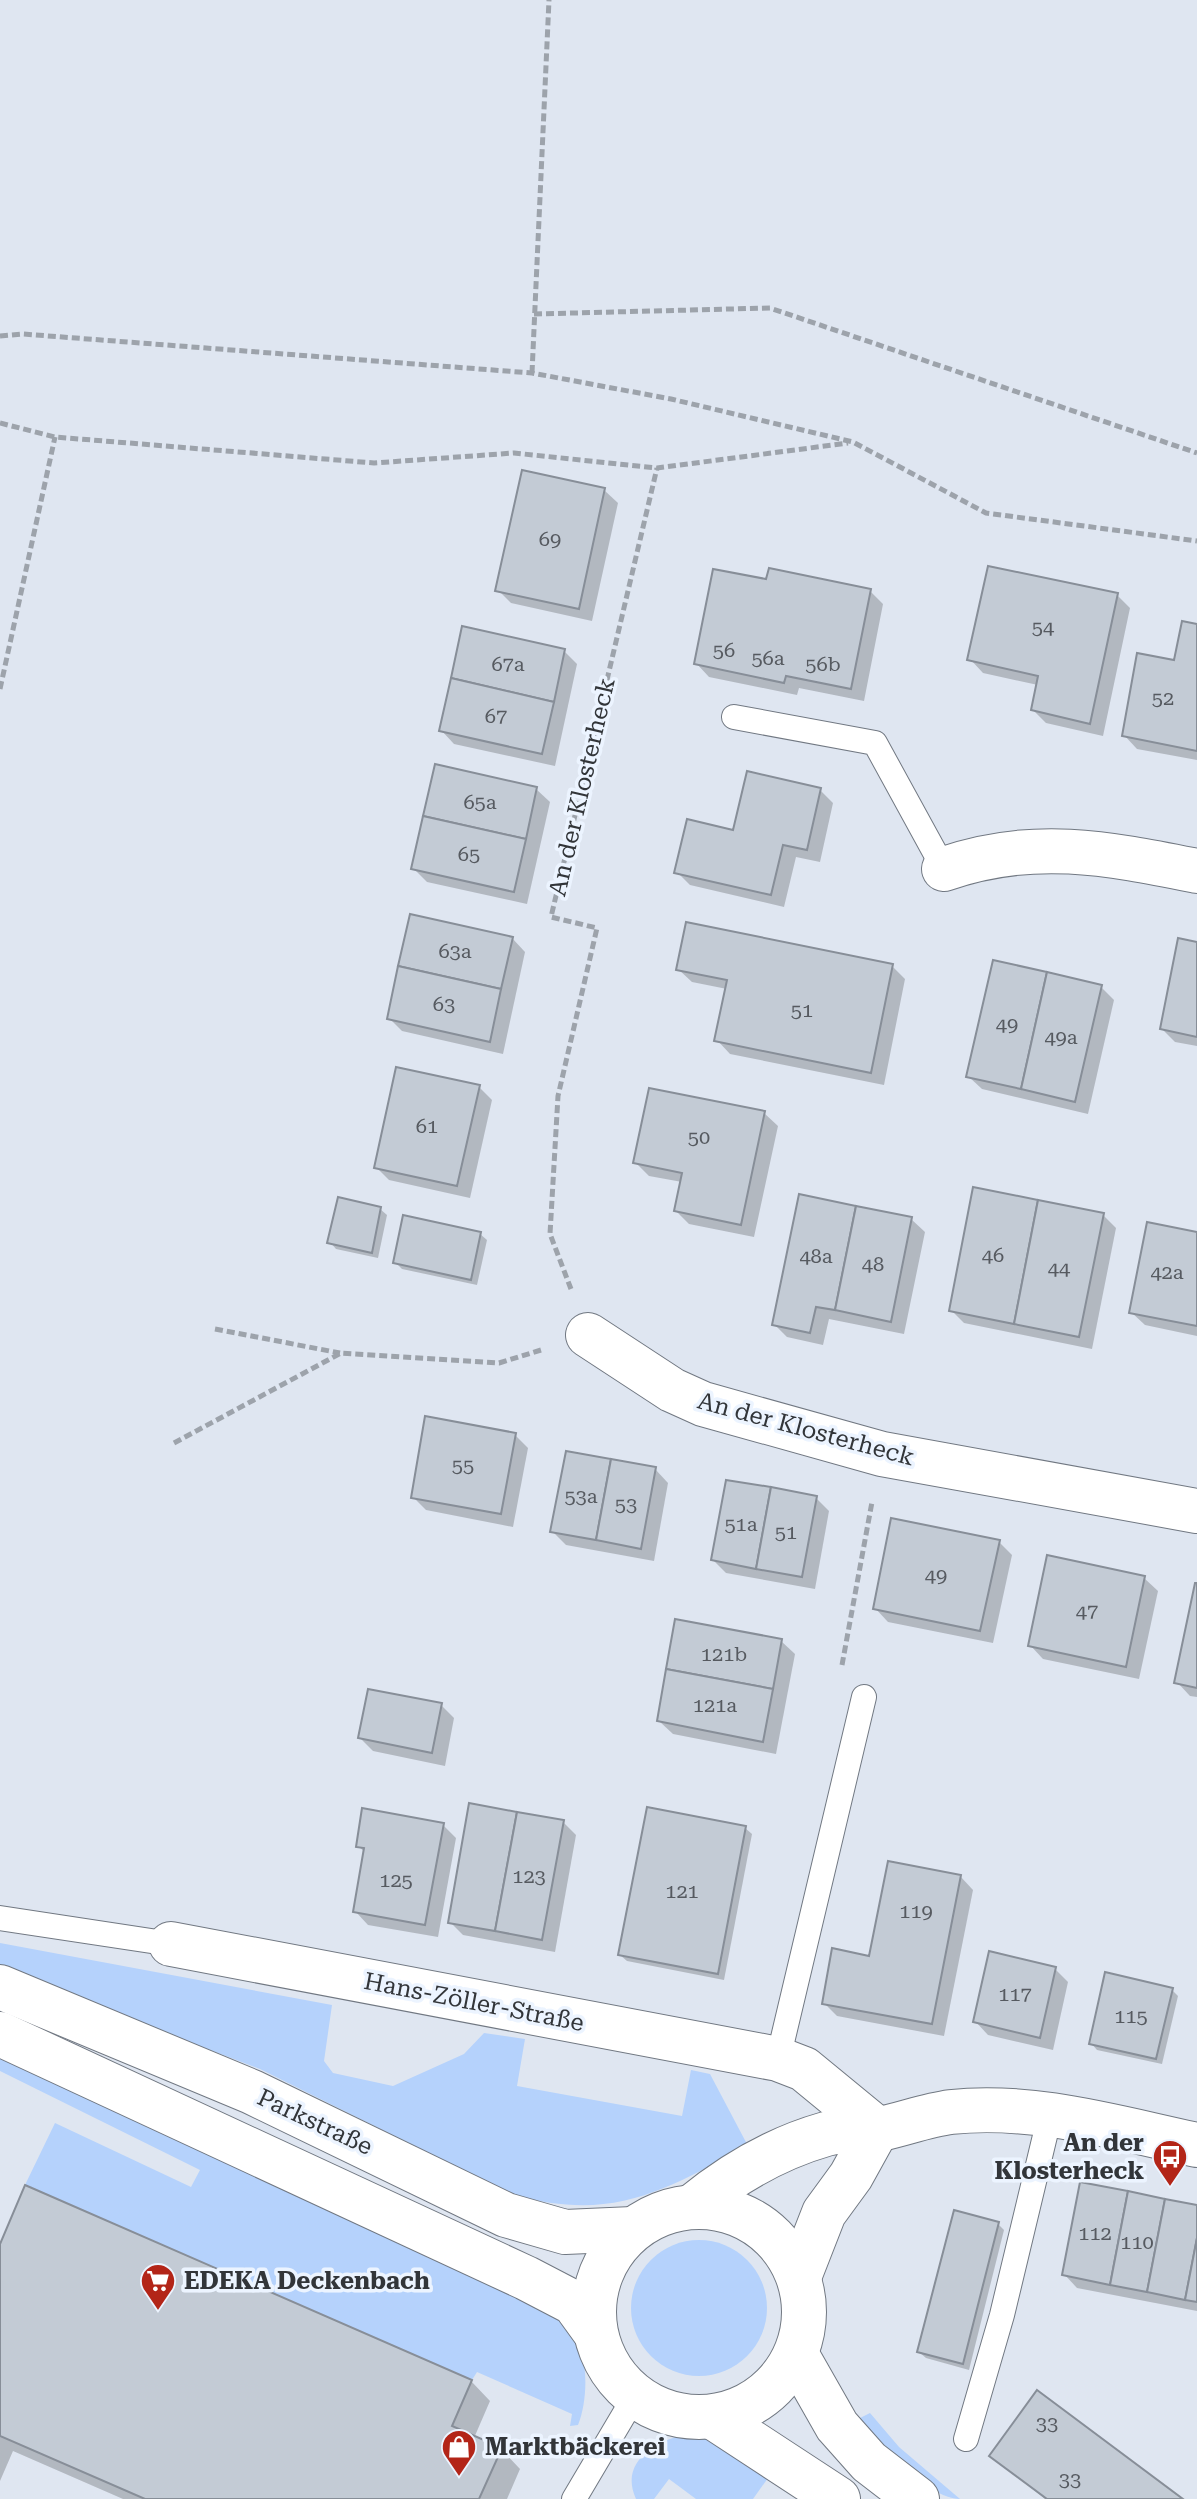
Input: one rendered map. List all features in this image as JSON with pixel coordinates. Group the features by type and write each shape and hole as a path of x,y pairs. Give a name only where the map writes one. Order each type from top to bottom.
{"main road":[{"path":"944,869 1012,852 1058,849 1101,852 1197,871"},
{"name":"An der Klosterheck","path":"588,1335 672,1390 703,1404 882,1454 1197,1511"},
{"name":"Hans-Zöller-Straße","path":"171,1944 778,2059 804,2069 877,2129"},
{"name":"Parkstraße","path":"0,1987 252,2092 506,2215 565,2232 633,2229"},
{"path":"0,2034 574,2303 595,2332 609,2367 635,2396 659,2410 685,2416 713,2417 753,2402 770,2389 796,2354 803,2315 799,2277 786,2252 757,2225 720,2208 693,2206 651,2217 633,2229 613,2250 600,2275 593,2303 595,2332"},
{"path":"693,2206 717,2186 770,2154 828,2133 877,2129 949,2113 986,2110 1050,2115 1197,2145"},
{"path":"799,2277 824,2213 851,2176 877,2129"},
{"path":"796,2354 837,2426 869,2462 917,2499"},
{"path":"713,2417 838,2499"}],"lane":[{"path":"734,717 875,743 944,869"},
{"path":"778,2059 864,1697"},
{"path":"0,1918 171,1944"},
{"path":"966,2439 1002,2315 1050,2115"},
{"path":"574,2499 635,2396"}],"path":[{"path":"532,373 549,0"},
{"path":"534,314 770,308 1197,453"},
{"path":"0,336 23,334 532,373 671,399 853,442 986,513 1197,541"},
{"path":"0,423 55,437 374,463 514,453 657,468 853,442"},
{"path":"0,689 55,437"},
{"name":"An der Klosterheck","path":"588,1335 550,1234 558,1096 597,928 551,917 657,468"},
{"path":"215,1329 341,1353 499,1363 588,1335"},
{"path":"174,1443 341,1353"},
{"path":"849,1622 882,1454"}],"shaded area":[{"path":"0,1943 332,2005 324,2061 333,2073 393,2086 464,2054 484,2033 525,2039 517,2086 682,2116 691,2070 710,2074 748,2146 689,2177 635,2198 580,2205 548,2203 513,2195 260,2069 0,1970"},
{"path":"0,2055 530,2292 576,2335 585,2374 584,2401 578,2425 570,2426 572,2414 477,2372 472,2380 25,2185 55,2123 191,2187 200,2170 0,2071"},
{"path":"699,2240 725,2246 747,2260 761,2282 767,2308 761,2334 747,2356 725,2370 699,2376 673,2370 651,2356 637,2334 631,2308 637,2282 651,2260 673,2246"},
{"path":"870,2413 899,2447 960,2499 934,2490 905,2468 858,2419"},
{"path":"687,2434 705,2437 773,2471 753,2499 696,2499 669,2479 654,2499 636,2499 632,2474 643,2455 663,2442"}],"building":[{"path":"522,470 605,488 579,609 495,591"},
{"path":"988,566 1118,593 1090,724 1031,710 1038,676 967,660"},
{"path":"769,568 871,589 851,689 786,676 784,683 694,664 713,569 766,579"},
{"path":"1182,621 1197,624 1197,751 1122,736 1137,653 1174,660"},
{"path":"462,626 565,649 554,702 451,678"},
{"path":"451,678 554,702 542,754 439,731"},
{"path":"435,764 537,787 526,839 423,816"},
{"path":"747,771 821,788 807,850 783,845 771,895 674,873 687,819 733,830"},
{"path":"423,816 526,839 514,892 411,869"},
{"path":"410,914 513,937 501,989 398,966"},
{"path":"686,922 893,964 871,1073 714,1041 727,980 676,970"},
{"path":"1178,938 1197,942 1197,1037 1160,1029"},
{"path":"993,960 1047,972 1021,1089 966,1077"},
{"path":"398,966 501,989 490,1042 387,1019"},
{"path":"1047,972 1102,985 1075,1102 1021,1089"},
{"path":"396,1067 480,1085 457,1186 374,1168"},
{"path":"649,1088 765,1111 741,1225 674,1211 682,1173 633,1163"},
{"path":"973,1187 1038,1200 1014,1324 949,1311"},
{"path":"799,1194 856,1206 835,1310 816,1307 810,1333 772,1325"},
{"path":"338,1197 381,1207 372,1253 327,1243"},
{"path":"1038,1200 1104,1213 1079,1337 1014,1324"},
{"path":"856,1206 912,1217 891,1322 835,1310"},
{"path":"403,1215 481,1232 471,1280 393,1263"},
{"path":"1147,1222 1197,1232 1197,1326 1129,1313"},
{"path":"425,1416 516,1433 501,1514 411,1498"},
{"path":"566,1451 611,1459 596,1540 550,1532"},
{"path":"611,1459 656,1467 641,1549 596,1540"},
{"path":"726,1480 771,1487 756,1569 711,1560"},
{"path":"771,1487 817,1496 802,1577 756,1569"},
{"path":"891,1518 1000,1540 980,1631 873,1609"},
{"path":"1047,1555 1145,1576 1126,1667 1028,1646"},
{"path":"1197,1583 1197,1688 1174,1683"},
{"path":"675,1619 782,1639 773,1689 666,1669"},
{"path":"666,1669 773,1689 763,1742 657,1721"},
{"path":"368,1689 442,1703 432,1753 358,1738"},
{"path":"469,1803 517,1812 495,1931 448,1923"},
{"path":"647,1807 746,1826 718,1974 618,1955"},
{"path":"362,1808 444,1823 425,1925 353,1912 364,1848 356,1847"},
{"path":"517,1812 564,1820 542,1940 495,1931"},
{"path":"888,1861 961,1875 932,2024 822,2004 832,1948 869,1956"},
{"path":"989,1951 1056,1967 1040,2038 973,2022"},
{"path":"1105,1972 1173,1988 1156,2059 1089,2044"},
{"path":"1080,2182 1128,2191 1110,2285 1062,2275"},
{"name":"EDEKA Deckenbach","path":"25,2185 472,2380 452,2426 502,2448 479,2499 145,2499 0,2436 0,2244"},
{"path":"1128,2191 1165,2199 1147,2292 1110,2285"},
{"path":"1165,2199 1197,2205 1197,2238 1185,2300 1147,2292"},
{"path":"954,2210 999,2222 963,2364 917,2352"},
{"path":"1197,2238 1197,2302 1185,2300"},
{"path":"1037,2390 1183,2499 1047,2499 989,2456"}],"place":[{"name":"An der Klosterheck","path":"1170,2188"},
{"name":"EDEKA Deckenbach","path":"158,2312"},
{"name":"Marktbäckerei","path":"459,2478"}]}
